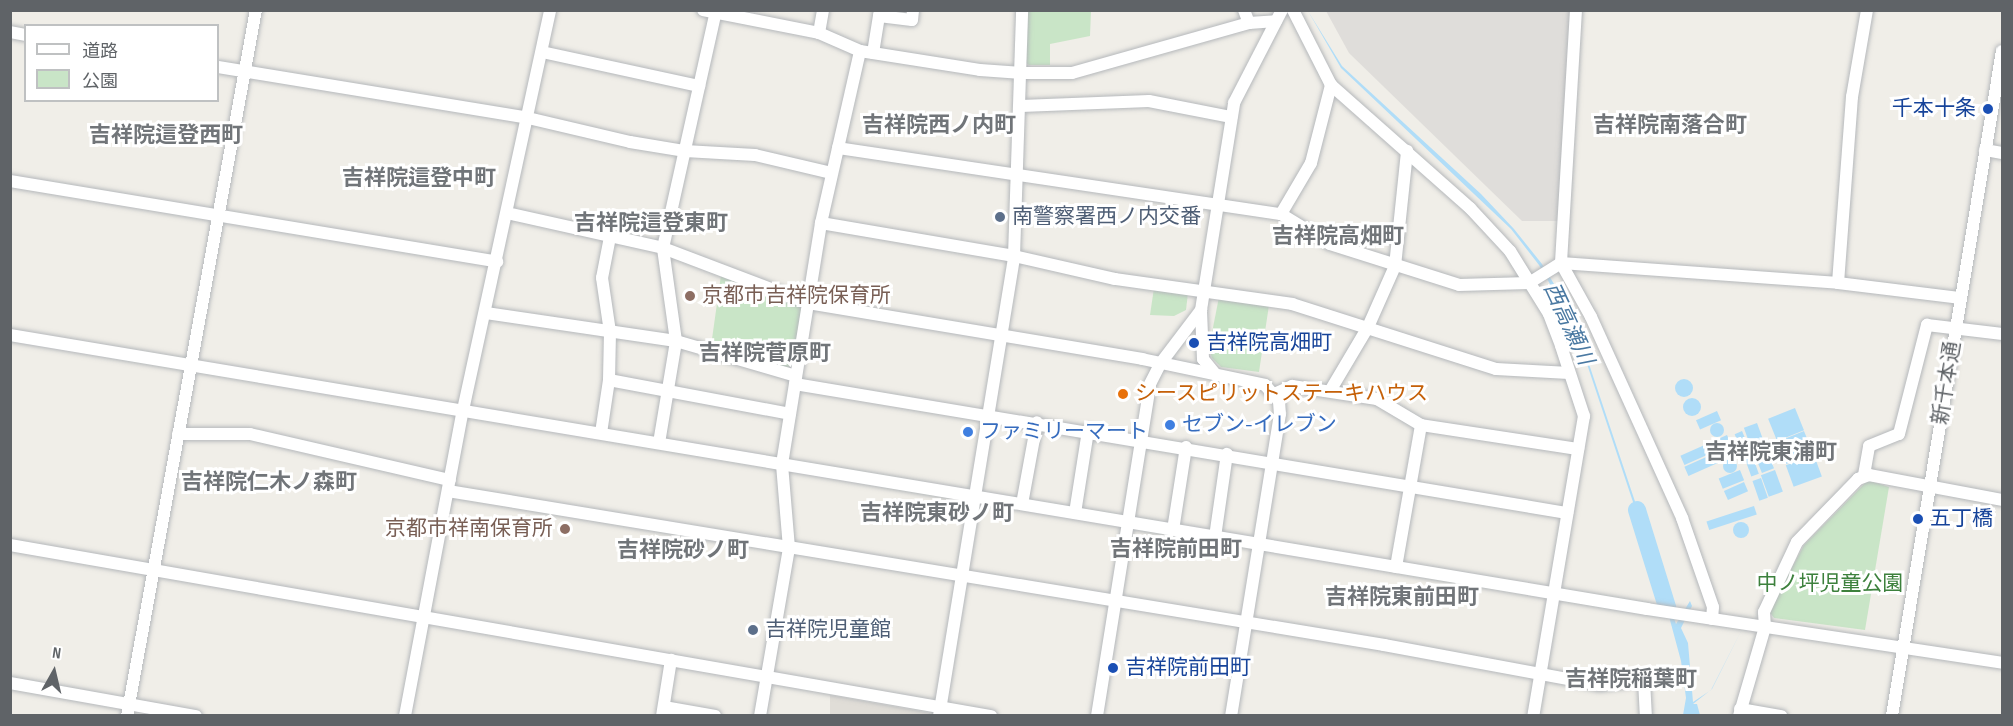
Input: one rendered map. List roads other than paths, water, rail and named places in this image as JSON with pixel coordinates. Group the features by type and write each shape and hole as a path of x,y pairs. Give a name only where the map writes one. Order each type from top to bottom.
{"street":[{"path":"128,709 256,10"},
{"path":"405,716 463,410 486,313 550,10"},
{"path":"819,33 823,10"},
{"path":"760,716 789,548 782,464 831,173 879,13 912,20 913,10"},
{"path":"939,711 1014,256 1021,106 1022,10"},
{"path":"1244,10 1249,23"},
{"path":"1293,10 1331,85 1491,228 1531,282 1549,314 1584,416 1533,716"},
{"path":"1576,10 1559,264 1591,317 1682,518 1713,607 1712,619"},
{"path":"1838,283 1852,97 1867,10"},
{"path":"659,443 676,340 663,248 699,86 712,11 819,33 866,52 980,70 1072,74 1279,16"},
{"path":"1216,375 1206,364 1201,349 1201,310 1231,117 1240,90 1279,16"},
{"name":"新千本通","path":"1892,716 2002,51"},
{"path":"542,52 699,86"},
{"path":"219,67 528,118 685,151 755,155 831,173"},
{"path":"1281,214 1311,163 1331,85"},
{"path":"1021,106 1149,101 1231,117"},
{"path":"838,148 1281,214 1330,244 1459,285 1531,282 1559,264 1838,283 1961,298"},
{"path":"1985,150 2002,153"},
{"path":"1330,391 1368,327 1395,266 1407,151"},
{"path":"10,181 497,262"},
{"path":"507,213 663,248 808,303 1257,382 1274,394 1280,414 1232,716"},
{"path":"821,223 1014,256 1115,279 1292,304 1496,369 1569,373"},
{"path":"601,433 609,380 610,332 602,278 610,237"},
{"path":"1097,716 1150,384 1160,364 1201,310"},
{"path":"486,313 676,340 796,380 1567,513"},
{"path":"1781,716 1739,712 1764,612 1797,542 1864,475 1869,446 1899,434 1927,325 2002,334"},
{"path":"10,335 1554,594 2002,663"},
{"path":"609,380 790,414"},
{"path":"1274,394 1292,386 1377,399 1421,425 1578,449"},
{"path":"1022,504 1037,422"},
{"path":"1396,567 1421,425"},
{"path":"1075,513 1088,431"},
{"path":"178,434 250,434 449,485 789,548 1114,604 1540,673 1599,685 1644,680 1646,716"},
{"path":"1173,530 1186,447"},
{"path":"1215,537 1227,454"},
{"path":"1864,475 1931,484 2002,500"},
{"path":"10,545 767,676 939,711 991,716"},
{"path":"671,660 663,711 715,716"},
{"path":"10,684 128,709 196,716"}],"water":[{"path":"1308,11 1342,66 1481,194 1514,229 1542,264 1557,289 1590,367 1676,624 1690,601 1692,606 1681,628 1688,643 1693,702 1709,691 1693,704 1697,704 1700,715 1683,715 1686,698 1681,661 1660,583 1588,367 1561,303 1539,265 1511,229 1341,68"},
{"path":"1680,379 1688,379 1693,384 1691,395 1680,397 1675,392 1675,384"},
{"path":"1688,398 1696,398 1701,403 1699,414 1688,416 1683,411 1683,403"},
{"path":"1795,408 1804,430 1777,441 1768,419"},
{"path":"1717,411 1721,420 1700,429 1696,420"},
{"path":"1717,423 1722,425 1724,430 1722,435 1717,437 1712,435 1710,430 1712,425"},
{"path":"1757,423 1765,445 1752,449 1744,428"},
{"path":"1742,431 1750,450 1743,453 1735,434"},
{"path":"1804,431 1813,453 1786,464 1777,442"},
{"path":"1727,435 1731,444 1684,465 1680,456"},
{"path":"1731,446 1735,455 1688,476 1684,467"},
{"path":"1765,446 1774,468 1762,473 1753,451"},
{"path":"1752,455 1759,474 1751,477 1744,458"},
{"path":"1814,455 1822,477 1794,487 1786,465"},
{"path":"1730,459 1735,461 1737,466 1735,471 1730,473 1725,471 1723,466 1725,461"},
{"path":"1740,470 1744,480 1723,489 1719,479"},
{"path":"1775,470 1783,492 1769,497 1761,475"},
{"path":"1761,478 1768,498 1759,501 1752,481"},
{"path":"1744,482 1748,491 1728,500 1724,491"},
{"path":"1754,506 1757,515 1709,530 1706,521"},
{"path":"1741,522 1749,530 1741,538 1733,530"}],"waterway":[{"name":"西高瀬川","path":"1637,510 1667,607"}],"place":[{"name":"千本十条","path":"1988,109"},
{"name":"南警察署西ノ内交番","path":"1000,217"},
{"name":"京都市吉祥院保育所","path":"690,296"},
{"name":"吉祥院高畑町","path":"1194,343"},
{"name":"シースピリットステーキハウス","path":"1123,394"},
{"name":"セブン-イレブン","path":"1170,425"},
{"name":"ファミリーマート","path":"968,432"},
{"name":"五丁橋","path":"1918,519"},
{"name":"京都市祥南保育所","path":"565,529"},
{"name":"吉祥院児童館","path":"753,630"},
{"name":"吉祥院前田町","path":"1113,668"}],"district":[{"name":"吉祥院西ノ内町","path":"939,126"},
{"name":"吉祥院南落合町","path":"1670,126"},
{"name":"吉祥院這登西町","path":"166,136"},
{"name":"吉祥院這登中町","path":"419,179"},
{"name":"吉祥院這登東町","path":"651,224"},
{"name":"吉祥院高畑町","path":"1338,237"},
{"name":"吉祥院菅原町","path":"765,354"},
{"name":"吉祥院東浦町","path":"1771,453"},
{"name":"吉祥院仁木ノ森町","path":"269,483"},
{"name":"吉祥院東砂ノ町","path":"937,514"},
{"name":"吉祥院前田町","path":"1176,550"},
{"name":"吉祥院砂ノ町","path":"683,551"},
{"name":"吉祥院東前田町","path":"1402,598"},
{"name":"吉祥院稲葉町","path":"1631,680"}],"park label":[{"name":"中ノ坪児童公園","path":"1830,584"}]}
